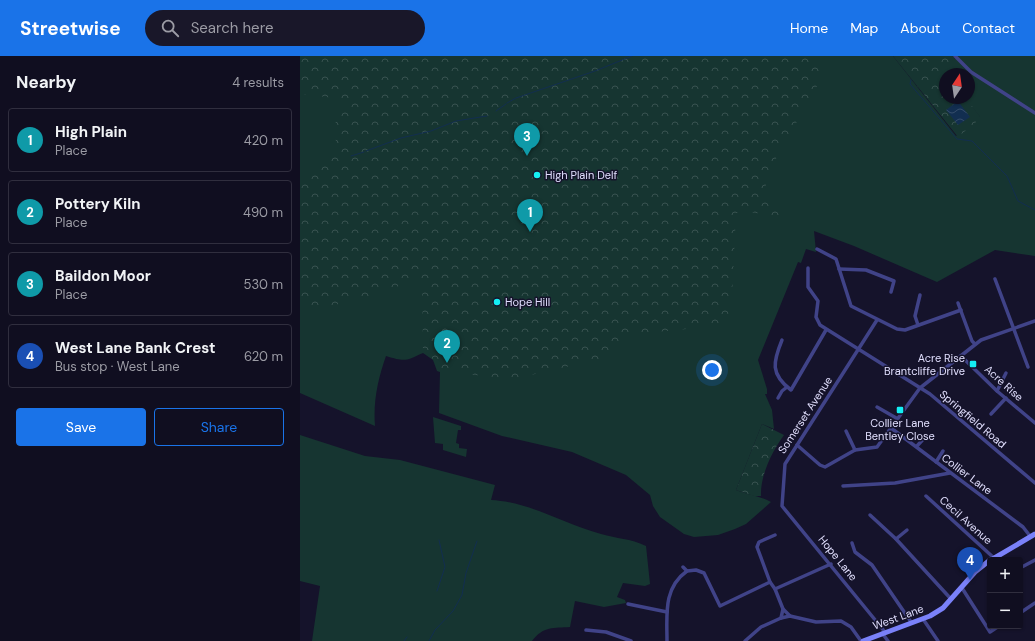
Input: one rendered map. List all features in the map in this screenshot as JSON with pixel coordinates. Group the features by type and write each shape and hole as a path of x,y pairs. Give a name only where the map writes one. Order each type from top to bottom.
{"street":[{"path":"955,56 971,72 1035,113"},
{"path":"817,249 836,259 851,306 899,330 961,310"},
{"name":"Springfield Road","path":"808,268 809,289 818,304 816,320 826,330 920,388 1035,483"},
{"path":"839,268 866,270 894,281 890,292"},
{"path":"995,279 1028,367"},
{"path":"918,325 915,316 920,295"},
{"path":"958,303 972,341 975,344"},
{"name":"Somerset Avenue","path":"783,494 784,466 859,351 877,320"},
{"path":"797,445 822,467 827,466 855,450 879,446 920,388 981,340 1035,321"},
{"path":"782,340 776,356 775,368 778,378 791,390 826,330"},
{"name":"Acre Rise","path":"961,356 997,391 1035,423"},
{"path":"997,391 1006,372"},
{"path":"778,398 782,391 787,387"},
{"path":"991,414 1006,398"},
{"path":"878,407 898,419"},
{"name":"Collier Lane","path":"892,428 1033,535"},
{"path":"846,431 855,450"},
{"path":"917,446 926,436"},
{"path":"936,462 944,451"},
{"path":"843,486 901,482 950,473"},
{"name":"Hope Lane","path":"783,494 782,506 831,564 884,632 888,641"},
{"name":"Cecil Avenue","path":"926,496 990,557"},
{"path":"870,515 896,539 951,599"},
{"path":"896,539 906,530"},
{"path":"775,535 759,542 757,547 770,582 775,589 783,609 790,616"},
{"name":"West Lane","path":"995,557 1033,535"},
{"path":"852,542 855,552 872,565 912,622"},
{"path":"1023,566 1035,560"},
{"name":"West Lane","path":"862,641 923,618 943,608 975,572 987,563"},
{"path":"775,589 831,564"},
{"path":"683,567 687,571"},
{"path":"667,641 669,591 676,581 687,571 696,570 704,573 720,606 770,582"},
{"path":"962,588 987,627"},
{"path":"1023,611 1035,603"},
{"path":"628,604 667,612"},
{"path":"781,618 783,609"},
{"path":"745,641 755,631 781,618 790,616 816,622 841,621 851,626 862,641"},
{"path":"923,618 938,641"},
{"path":"586,630 606,632 630,641"}],"green space":[{"path":"300,56 893,56 956,136 980,117 970,104 975,104 975,68 940,67 956,58 955,56 1035,56 1035,256 995,250 937,282 854,246 814,231 816,252 806,249 801,263 798,262 758,360 767,389 767,394 765,394 772,410 774,429 762,424 736,490 771,502 746,524 718,535 694,537 684,534 660,517 653,506 650,495 626,475 572,452 502,436 439,413 440,372 437,371 433,360 423,353 405,360 386,356 377,390 375,426 300,393"},
{"path":"300,56 823,56 820,64 816,89 782,147 767,181 765,195 769,205 782,214 779,216 740,211 736,214 732,297 726,325 637,334 601,359 513,379 438,371 434,360 423,352 422,278 347,302 331,306 300,310 300,178 323,161 332,150 336,136 332,134 343,99 300,94"},
{"path":"893,56 953,56 955,59 942,68 939,68 939,104 970,104 981,118 958,137"},
{"path":"433,417 461,426 461,430 458,430 456,443 459,444 459,448 467,449 466,457 443,450 443,444 435,443"},
{"path":"762,424 784,435 775,448 768,464 762,480 761,496 754,496 736,490"},
{"path":"300,435 365,456 400,460 495,485 491,500 533,509 587,530 640,543 646,546 650,584 645,586 623,583 617,597 625,600 626,603 604,607 575,601 570,627 545,630 536,636 532,641 312,641 320,586 300,581"}],"water":[{"path":"954,104 960,104 970,117 958,125 946,110"}],"waterway":[{"path":"507,103 516,98 595,71 632,56"},
{"path":"911,80 910,84 957,139 972,141 1007,176 1018,201 1035,210"},
{"path":"496,111 506,104"},
{"path":"366,151 401,138 431,131 456,121 487,116"},
{"path":"351,156 364,152"},
{"path":"437,591 445,567 439,540"},
{"path":"429,641 435,630 453,611 462,595 466,573 477,541"},
{"path":"404,641 407,637"}],"place":[{"name":"Baildon Moor","path":"527,156"},
{"name":"High Plain Delf","path":"537,175"},
{"name":"High Plain","path":"530,232"},
{"name":"Hope Hill","path":"497,302"},
{"name":"Pottery Kiln","path":"447,363"},
{"name":"Acre Rise Brantcliffe Drive","path":"973,364"},
{"name":"Collier Lane Bentley Close","path":"900,410"},
{"name":"West Lane Bank Crest","path":"970,580"}]}
